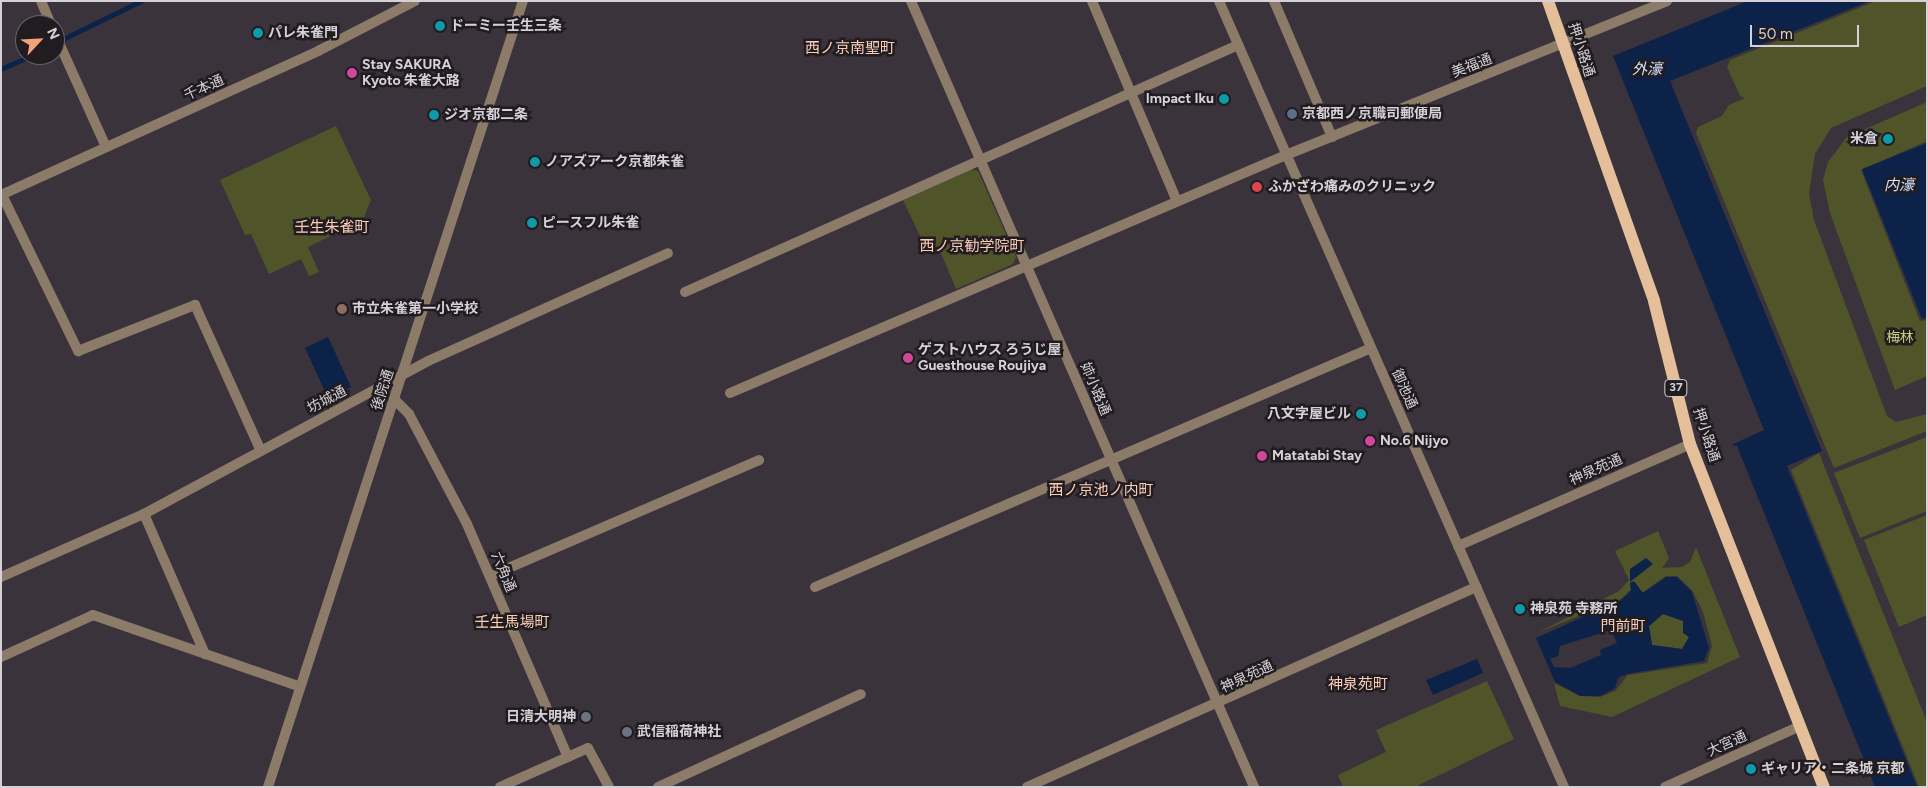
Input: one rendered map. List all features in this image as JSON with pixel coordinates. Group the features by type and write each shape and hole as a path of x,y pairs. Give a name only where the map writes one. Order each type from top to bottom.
{"main road":[{"name":"押小路通","path":"1548,1 1654,301 1690,444 1824,787"}],"street":[{"path":"41,1 47,15"},
{"name":"千本通","path":"2,195 318,51 415,1"},
{"name":"後院通","path":"268,787 298,686 402,375 523,1"},
{"name":"姉小路通","path":"911,1 1254,787"},
{"path":"1092,1 1177,201"},
{"name":"御池通","path":"1219,1 1564,787"},
{"path":"1274,1 1332,137"},
{"name":"美福通","path":"730,393 1286,155 1564,45 1667,1"},
{"path":"685,292 1238,45"},
{"path":"65,56 106,147"},
{"path":"2,195 78,352 195,305 261,451"},
{"name":"坊城通","path":"1,577 144,514 402,375 668,253"},
{"path":"814,586 1371,348"},
{"name":"六角通","path":"394,399 409,414 490,576 520,645 517,648 568,757"},
{"name":"神泉苑通","path":"1458,546 1690,444"},
{"path":"490,576 759,460"},
{"path":"144,514 205,654"},
{"name":"神泉苑通","path":"1027,787 1218,706 1476,587"},
{"path":"1,657 94,615 298,686"},
{"path":"658,787 861,694"},
{"name":"大宮通","path":"1665,787 1800,726"},
{"path":"500,787 568,757 592,750 609,787"}],"green space":[{"path":"1876,1 1927,1 1927,86 1831,128 1815,154 1809,194 1814,220 1887,416 1896,422 1927,414 1927,431 1834,468 1696,133 1698,127 1722,116 1729,105 1745,98 1740,96 1727,67 1730,60"},
{"name":"梅林","path":"1927,102 1927,141 1861,170 1920,321 1927,320 1927,376 1895,390 1830,213 1823,180 1828,162 1847,137"},
{"path":"336,126 371,200 363,220 308,247 319,272 309,276 301,259 269,274 251,234 245,235 220,180"},
{"path":"971,169 978,171 1016,257 1013,264 956,289 938,246 927,251 903,200"},
{"path":"1927,437 1927,511 1860,538 1834,473"},
{"path":"1819,453 1927,722 1927,787 1919,787 1791,470"},
{"path":"1927,515 1927,615 1899,627 1864,540"},
{"path":"1658,531 1669,558 1662,568 1682,567 1690,562 1696,547 1740,657 1612,717 1560,706 1554,683 1580,696 1600,697 1615,691 1628,675 1707,663 1712,646 1703,612 1692,590 1677,576 1666,576 1643,592 1630,590 1621,599 1537,633 1619,591 1629,580 1615,551"},
{"path":"1663,614 1683,620 1689,637 1682,649 1652,645 1649,626"},
{"path":"1487,681 1514,739 1415,787 1343,787 1338,775 1386,752 1376,730"}],"water":[{"name":"外濠","path":"1748,1 1870,1 1670,81 1822,451 1787,466 1917,787 1875,787 1737,446 1731,445 1764,430 1613,56"},
{"name":"内濠","path":"1927,143 1927,317 1922,319 1862,169"},
{"path":"328,337 351,387 328,398 305,348"},
{"path":"1646,558 1653,564 1630,582 1630,569"},
{"path":"1666,577 1677,577 1692,592 1709,648 1704,661 1627,674 1618,678 1615,688 1600,696 1580,696 1555,682 1536,638 1621,600 1631,591 1630,583 1634,581 1643,593","holes":["1663,614 1683,621 1683,633 1689,637 1682,649 1652,645 1649,626","1611,630 1617,643 1600,650 1601,655 1570,668 1554,667 1550,659 1558,656 1560,646"]},
{"path":"1477,659 1483,673 1433,695 1426,680"}],"waterway":[{"path":"65,38 141,1"},
{"path":"1,69 15,63"}],"place":[{"name":"ドーミー壬生三条","path":"440,26"},
{"name":"パレ朱雀門","path":"258,33"},
{"name":"Stay SAKURA Kyoto 朱雀大路","path":"352,73"},
{"name":"Impact Iku","path":"1224,99"},
{"name":"京都西ノ京職司郵便局","path":"1292,114"},
{"name":"ジオ京都二条","path":"434,115"},
{"name":"米倉","path":"1888,139"},
{"name":"ノアズアーク京都朱雀","path":"535,162"},
{"name":"ふかざわ痛みのクリニック","path":"1257,187"},
{"name":"ピースフル朱雀","path":"532,223"},
{"name":"市立朱雀第一小学校","path":"342,309"},
{"name":"ゲストハウス ろうじ屋 Guesthouse Roujiya","path":"908,358"},
{"name":"八文字屋ビル","path":"1361,414"},
{"name":"No.6 Nijyo","path":"1370,441"},
{"name":"Matatabi Stay","path":"1262,456"},
{"name":"神泉苑 寺務所","path":"1520,609"},
{"name":"日清大明神","path":"586,717"},
{"name":"武信稲荷神社","path":"627,732"},
{"name":"ギャリア・二条城 京都","path":"1751,769"}],"district":[{"name":"西ノ京南聖町","path":"850,49"},
{"name":"壬生朱雀町","path":"332,228"},
{"name":"西ノ京勧学院町","path":"972,247"},
{"name":"西ノ京池ノ内町","path":"1101,491"},
{"name":"壬生馬場町","path":"512,623"},
{"name":"門前町","path":"1623,627"},
{"name":"神泉苑町","path":"1358,685"}]}
